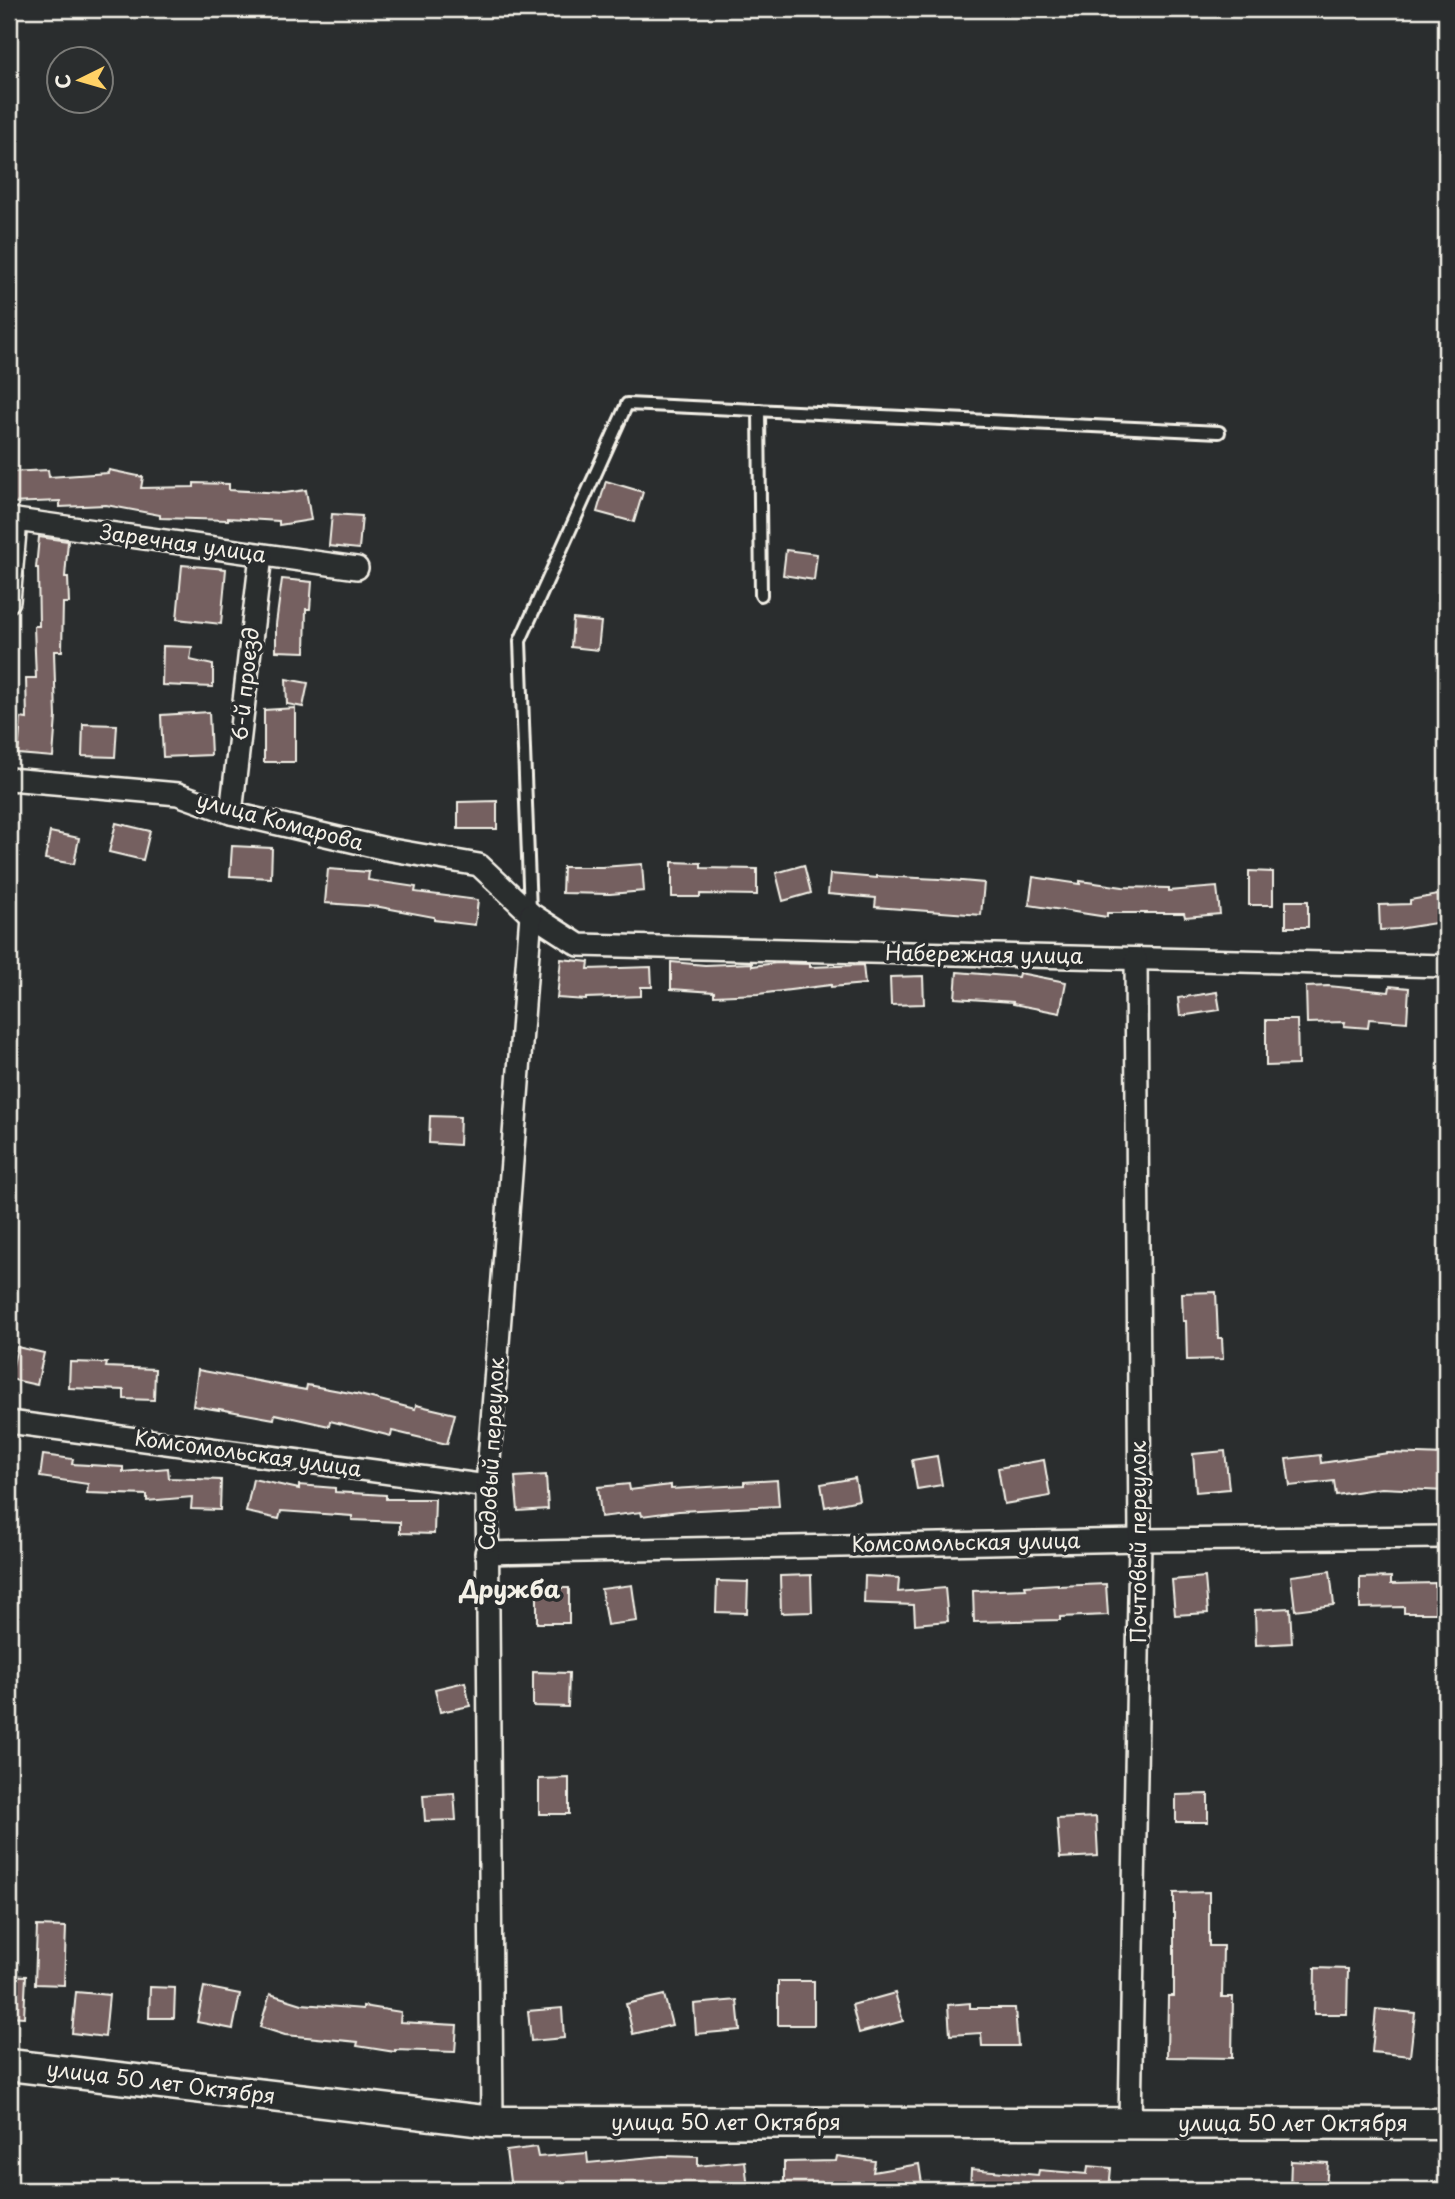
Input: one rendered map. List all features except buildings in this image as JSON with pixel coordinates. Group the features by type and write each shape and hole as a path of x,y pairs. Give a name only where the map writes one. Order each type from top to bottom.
{"street":[{"name":"Заречная улица","path":"12,520 357,568"},
{"path":"9,601 12,520"},
{"name":"6-й проезд","path":"232,813 261,555"},
{"name":"улица Комарова","path":"9,779 178,794 232,813 386,849 479,865 531,914"},
{"name":"Набережная улица","path":"531,914 579,945 1446,966"},
{"name":"Садовый переулок","path":"492,2122 487,1486 531,914"},
{"name":"Почтовый переулок","path":"1130,2124 1140,1540 1136,959"},
{"name":"Комсомольская улица","path":"9,1422 487,1486"},
{"name":"Комсомольская улица","path":"486,1553 1140,1540 1446,1538"},
{"name":"улица 50 лет Октября","path":"9,2065 492,2122 1446,2124"}],"lane":[{"path":"531,914 520,641 627,404 1219,432"},
{"path":"759,410 761,595"}],"district":[{"name":"Дружба","path":"510,1590"}]}
